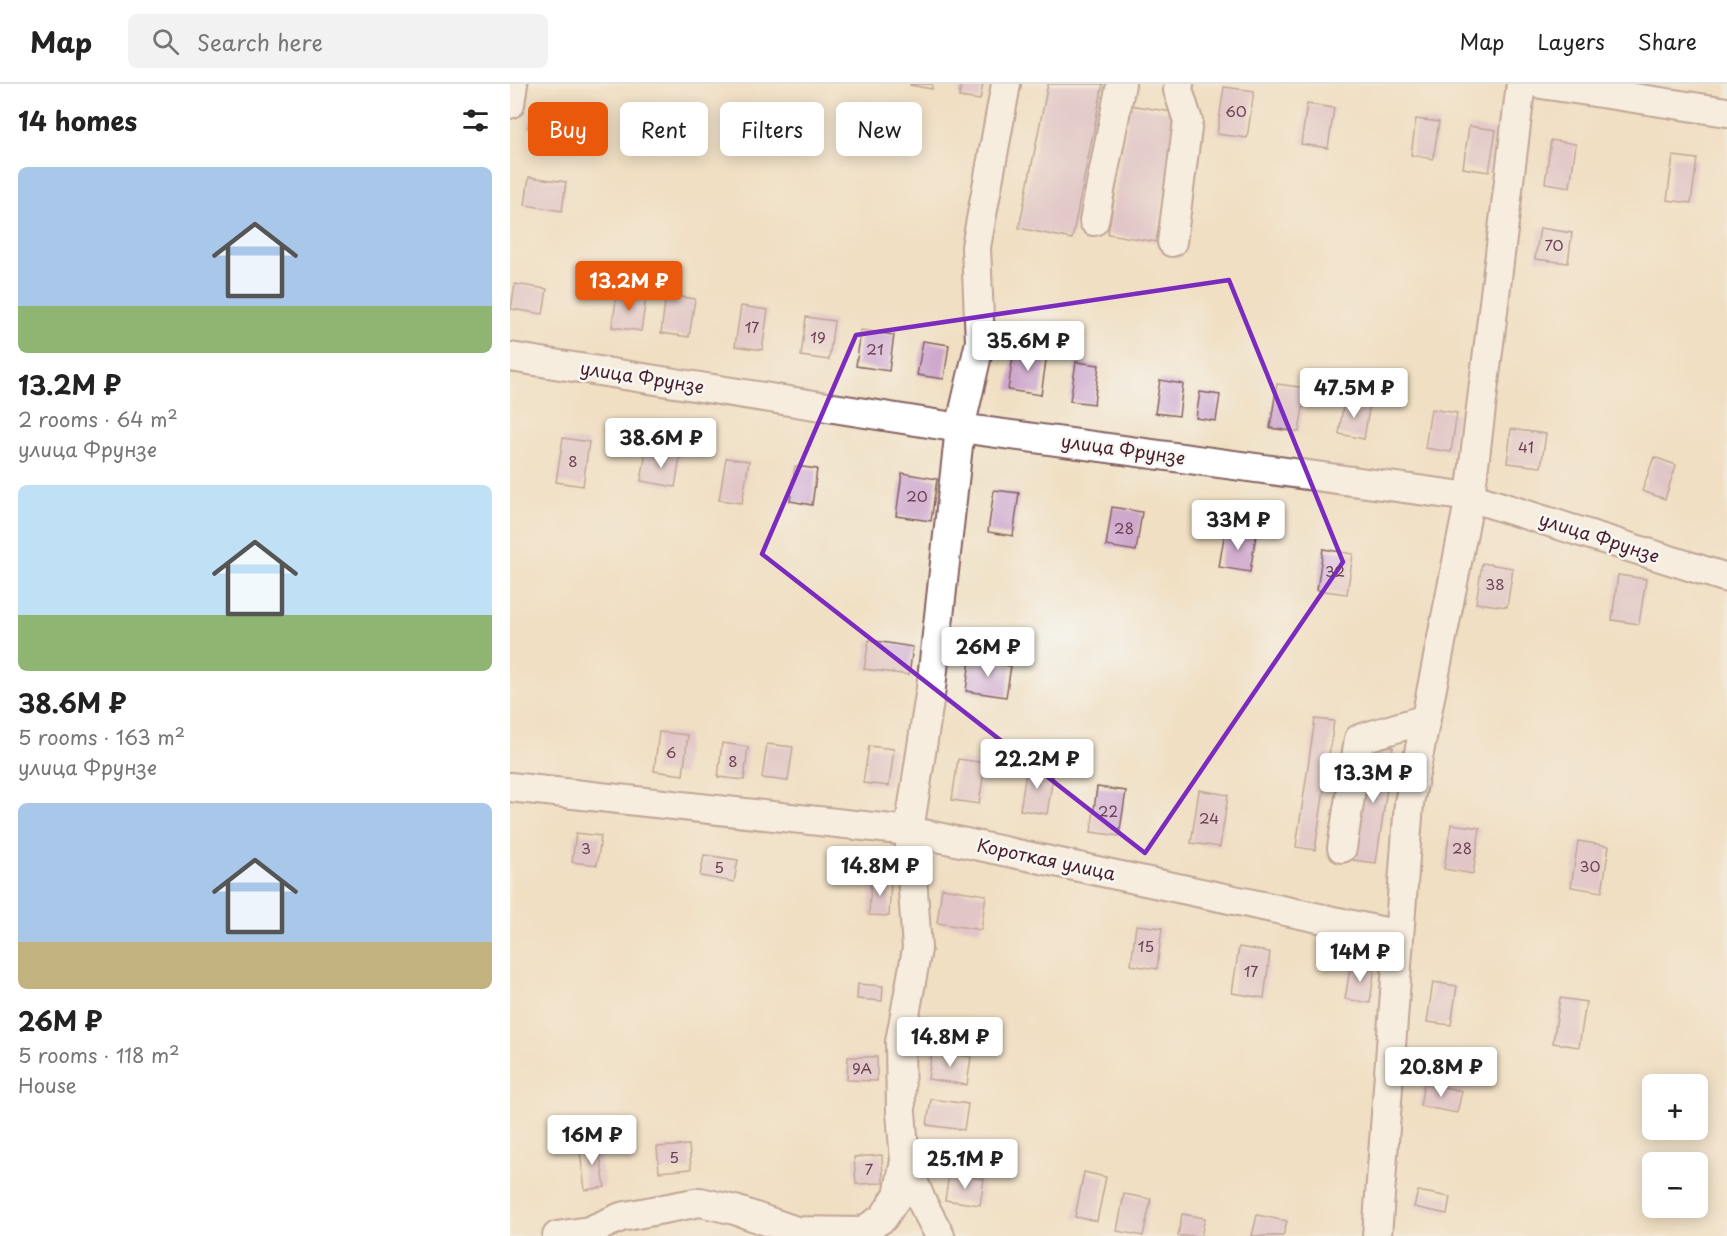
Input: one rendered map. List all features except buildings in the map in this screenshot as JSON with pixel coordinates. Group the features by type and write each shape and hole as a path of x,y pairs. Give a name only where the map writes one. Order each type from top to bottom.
{"street":[{"path":"510,104 513,84"},
{"path":"557,1236 590,1231 621,1217 700,1202 735,1210 796,1231 861,1232 883,1218 898,1195 905,1161 901,1112 900,1042 917,949 909,831 930,688 960,428 980,342 976,247 1006,84"},
{"path":"1094,221 1121,84"},
{"path":"1172,242 1188,121 1178,90 1179,84"},
{"path":"1377,1236 1409,803 1470,497 1521,84"},
{"path":"1541,84 1727,112"},
{"name":"улица Фрунзе","path":"510,354 960,428 1470,497 1727,578"},
{"path":"1342,848 1359,739 1426,719"},
{"name":"Короткая улица","path":"510,787 909,831 1399,935"},
{"path":"905,1161 921,1200 940,1236"}],"highlighted area":[{"path":"1229,280 1343,562 1145,853 762,554 856,335"}]}
